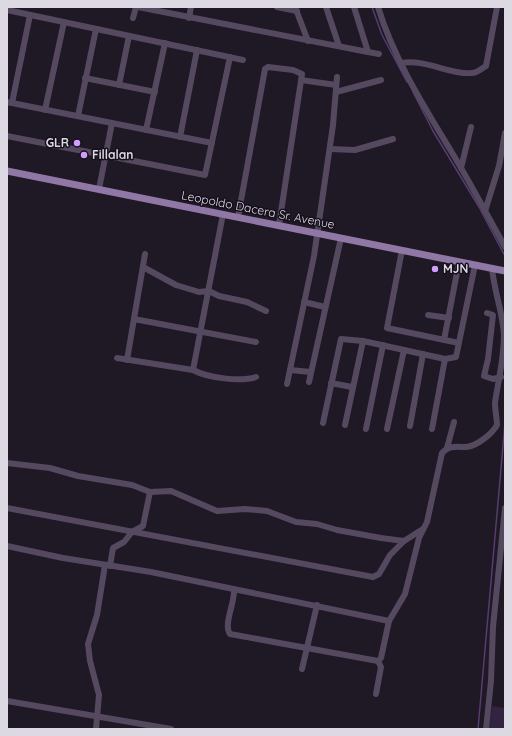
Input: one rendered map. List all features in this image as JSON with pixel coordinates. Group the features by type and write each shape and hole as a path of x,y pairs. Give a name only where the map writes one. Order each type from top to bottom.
{"main road":[{"name":"Leopoldo Dacera Sr. Avenue","path":"7,171 505,271"}],"street":[{"path":"134,18 137,7 163,9 189,18 378,54"},
{"path":"189,18 191,7"},
{"path":"277,7 296,9 308,41"},
{"path":"326,7 339,46"},
{"path":"354,7 368,52"},
{"path":"378,7 390,41 401,63 429,115 461,168 505,247"},
{"path":"401,63 418,62 465,73 477,72 486,66 497,7"},
{"path":"7,10 243,60"},
{"path":"30,15 9,102 212,143"},
{"path":"45,110 64,22"},
{"path":"78,116 96,29"},
{"path":"119,85 129,36"},
{"path":"146,130 165,43"},
{"path":"180,137 197,50"},
{"path":"7,136 205,176 230,57"},
{"path":"238,217 265,69 270,67 300,72 302,74 279,226"},
{"path":"287,384 317,233 330,149 337,77"},
{"path":"86,78 155,92"},
{"path":"301,80 336,89 381,80"},
{"path":"99,189 112,123"},
{"path":"461,168 471,127"},
{"path":"484,211 499,166 505,133"},
{"path":"330,149 355,150 393,139"},
{"path":"193,370 200,331 210,291 223,214"},
{"path":"310,382 341,238"},
{"path":"402,250 387,328 459,343"},
{"path":"127,360 146,254"},
{"path":"444,340 459,262"},
{"path":"323,423 340,340 345,338 363,341 445,359 456,357 475,265"},
{"path":"143,267 176,285 199,292 210,291 218,296 247,302 266,311"},
{"path":"447,448 471,445 479,442 497,426 495,405 501,377 504,337 502,318 493,285 492,268"},
{"path":"304,302 325,307"},
{"path":"487,313 493,315 488,359 484,376 493,379 501,377"},
{"path":"428,315 448,318"},
{"path":"134,319 256,342"},
{"path":"345,425 363,341"},
{"path":"366,429 383,345"},
{"path":"387,429 404,350"},
{"path":"410,426 423,354"},
{"path":"117,358 193,370 205,374 233,379 248,379 256,377"},
{"path":"432,429 445,359"},
{"path":"290,370 311,372"},
{"path":"331,383 352,387"},
{"path":"378,661 382,656 389,621 405,594 428,515 439,458 447,448 454,422"},
{"path":"7,464 50,468 78,476 132,485 150,492 171,492 217,511 245,509 267,512 296,522 317,524 338,530 404,541"},
{"path":"96,729 98,717 98,690 88,644 97,615 107,566 113,548 124,542 132,532 142,526 150,492"},
{"path":"7,508 372,577 379,574 390,555 404,541 423,529"},
{"path":"486,729 491,681 493,627 505,508"},
{"path":"7,546 107,566 151,572 389,621"},
{"path":"234,590 234,600 227,626 230,634 378,661"},
{"path":"302,669 308,649 317,605"},
{"path":"376,694 380,667 378,661"},
{"path":"7,701 171,729"}],"shaded area":[{"path":"492,706 505,708 505,729 489,729"}],"waterway":[{"path":"372,7 382,35 407,82"},
{"path":"413,92 433,131 479,207 505,256"},
{"path":"478,729 505,423"}],"place":[{"name":"GLR","path":"77,143"},
{"name":"Fillalan","path":"84,155"},
{"name":"MJN","path":"435,269"}]}
